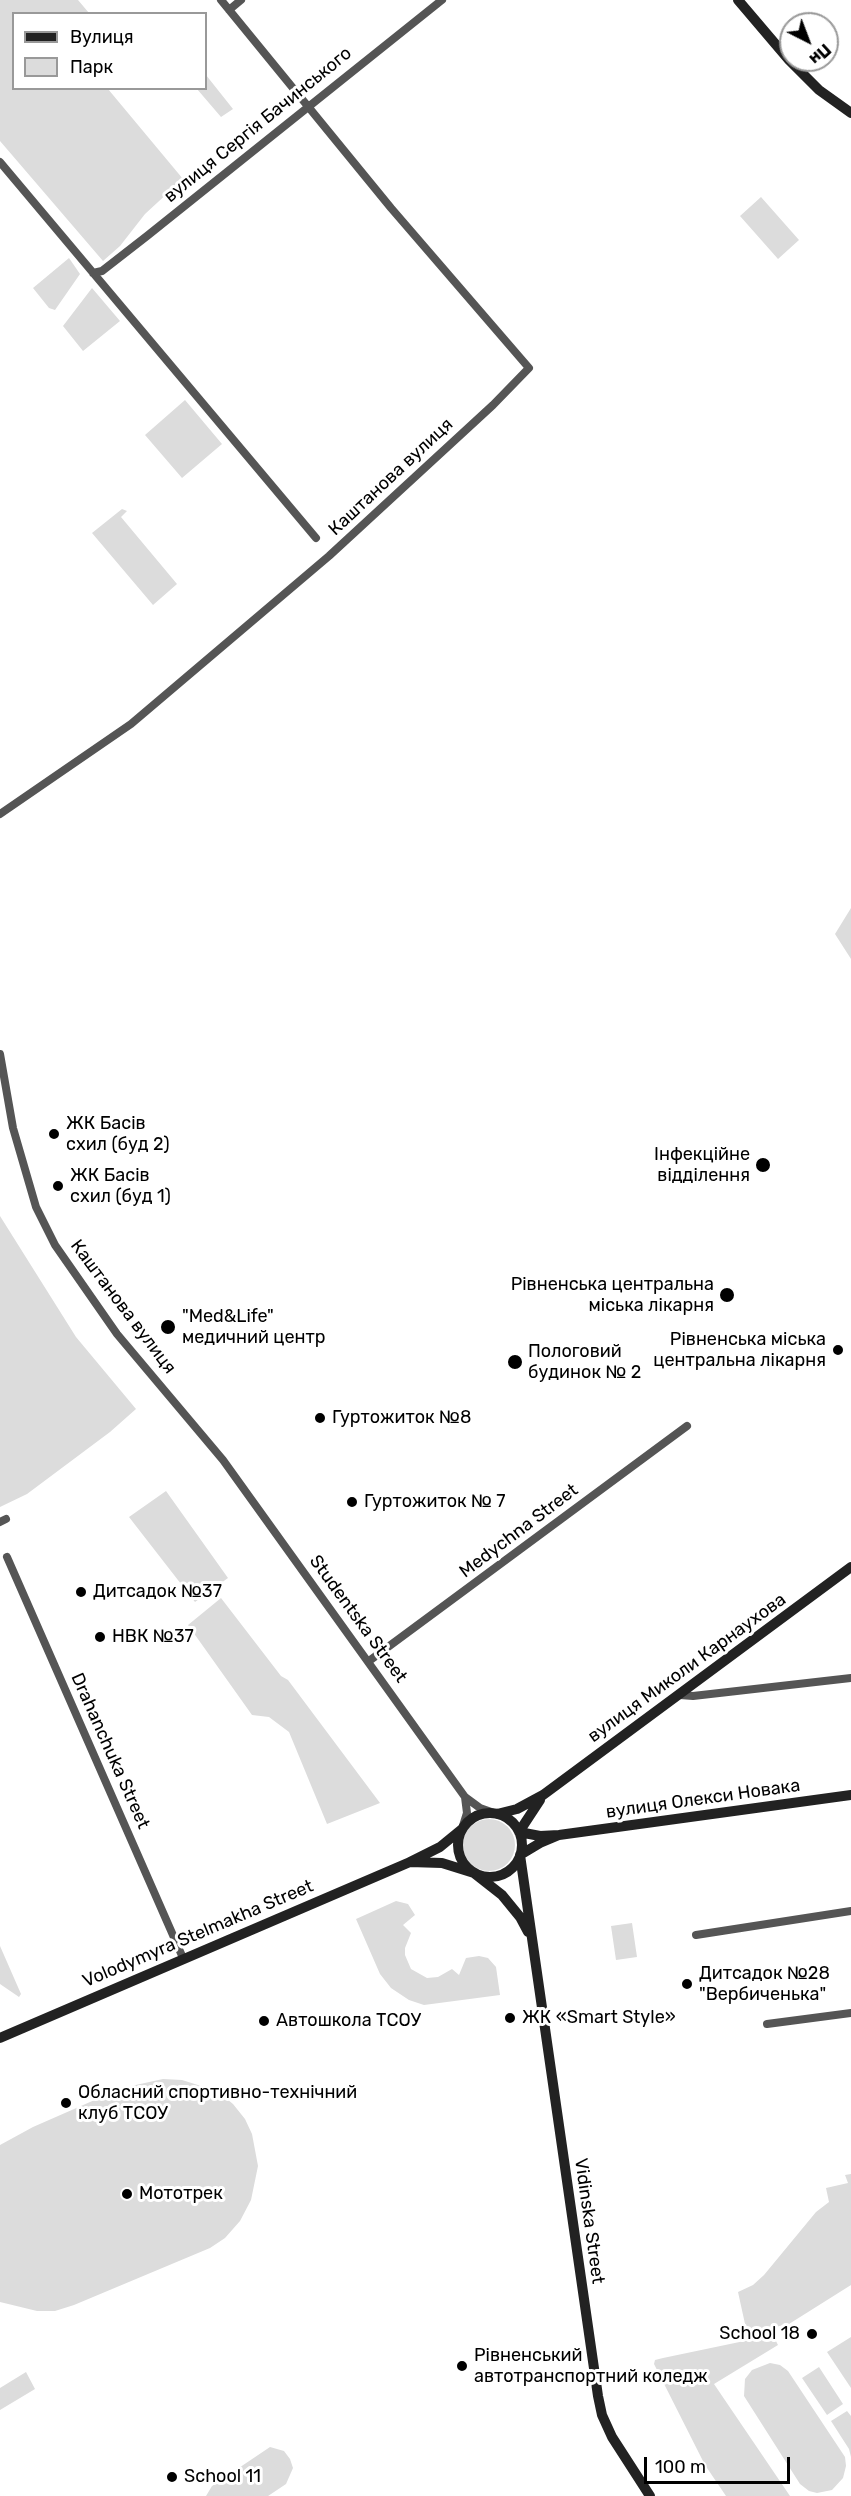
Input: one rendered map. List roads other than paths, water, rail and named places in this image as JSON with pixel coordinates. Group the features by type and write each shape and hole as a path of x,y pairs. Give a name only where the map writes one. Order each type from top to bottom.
{"main road":[{"path":"738,0 789,60 819,90 851,112"},
{"name":"вулиця Миколи Карнаухова","path":"497,1814 517,1809 543,1795 851,1568"},
{"name":"вулиця Миколи Карнаухова","path":"519,1832 543,1795"},
{"name":"вулиця Олекси Новака","path":"519,1832 540,1836 559,1835 851,1795"},
{"path":"489,1813 497,1814 510,1820 519,1832 520,1856 509,1870 501,1875 492,1877 474,1873 460,1858 459,1838 462,1829 474,1818 489,1813"},
{"name":"Volodymyra Stelmakha Street","path":"0,2038 410,1862 440,1847 462,1829"},
{"name":"вулиця Олекси Новака","path":"520,1856 540,1843 559,1835"},
{"name":"Vidinska Street","path":"520,1856 598,2396 602,2415 612,2437 650,2496"},
{"name":"Volodymyra Stelmakha Street","path":"410,1862 442,1863 474,1873"},
{"name":"Vidinska Street","path":"474,1873 502,1895 520,1917 532,1938"}],"street":[{"path":"221,0 307,106"},
{"path":"229,10 241,0"},
{"name":"вулиця Сергія Бачинського","path":"93,273 102,271 442,0"},
{"name":"Каштанова вулиця","path":"0,814 131,724 329,556 493,405 529,368 307,106"},
{"path":"0,162 316,538"},
{"name":"Каштанова вулиця","path":"0,1054 14,1128 36,1207 55,1245 117,1334 223,1460"},
{"name":"Medychna Street","path":"369,1661 687,1426"},
{"name":"Studentska Street","path":"223,1460 465,1797"},
{"name":"Drahanchuka Street","path":"7,1557 183,1958"},
{"path":"680,1695 693,1696 851,1678"},
{"path":"465,1797 480,1808 497,1814"},
{"path":"462,1829 466,1813 465,1797"},
{"path":"696,1935 851,1911"},
{"path":"767,2024 851,2013"}],"place":[{"name":"ЖК Басів схил (буд 2)","path":"54,1134"},
{"name":"Інфекційне відділення","path":"763,1165"},
{"name":"ЖК Басів схил (буд 1)","path":"58,1186"},
{"name":"Рівненська центральна міська лікарня","path":"727,1295"},
{"name":"\"Med&Life\" медичний центр","path":"168,1327"},
{"name":"Рівненська міська центральна лікарня","path":"838,1350"},
{"name":"Пологовий будинок № 2","path":"515,1362"},
{"name":"Гуртожиток №8","path":"320,1418"},
{"name":"Гуртожиток № 7","path":"352,1502"},
{"name":"Дитсадок №37","path":"81,1592"},
{"name":"НВК №37","path":"100,1637"},
{"name":"Дитсадок №28 \"Вербиченька\"","path":"687,1984"},
{"name":"ЖК «Smart Style»","path":"510,2018"},
{"name":"Автошкола ТСОУ","path":"264,2021"},
{"name":"Обласний спортивно-технічний клуб ТСОУ","path":"66,2103"},
{"name":"Мототрек","path":"127,2194"},
{"name":"School 18","path":"812,2334"},
{"name":"Рівненський автотранспортний коледж","path":"462,2366"},
{"name":"School 11","path":"172,2477"}]}
